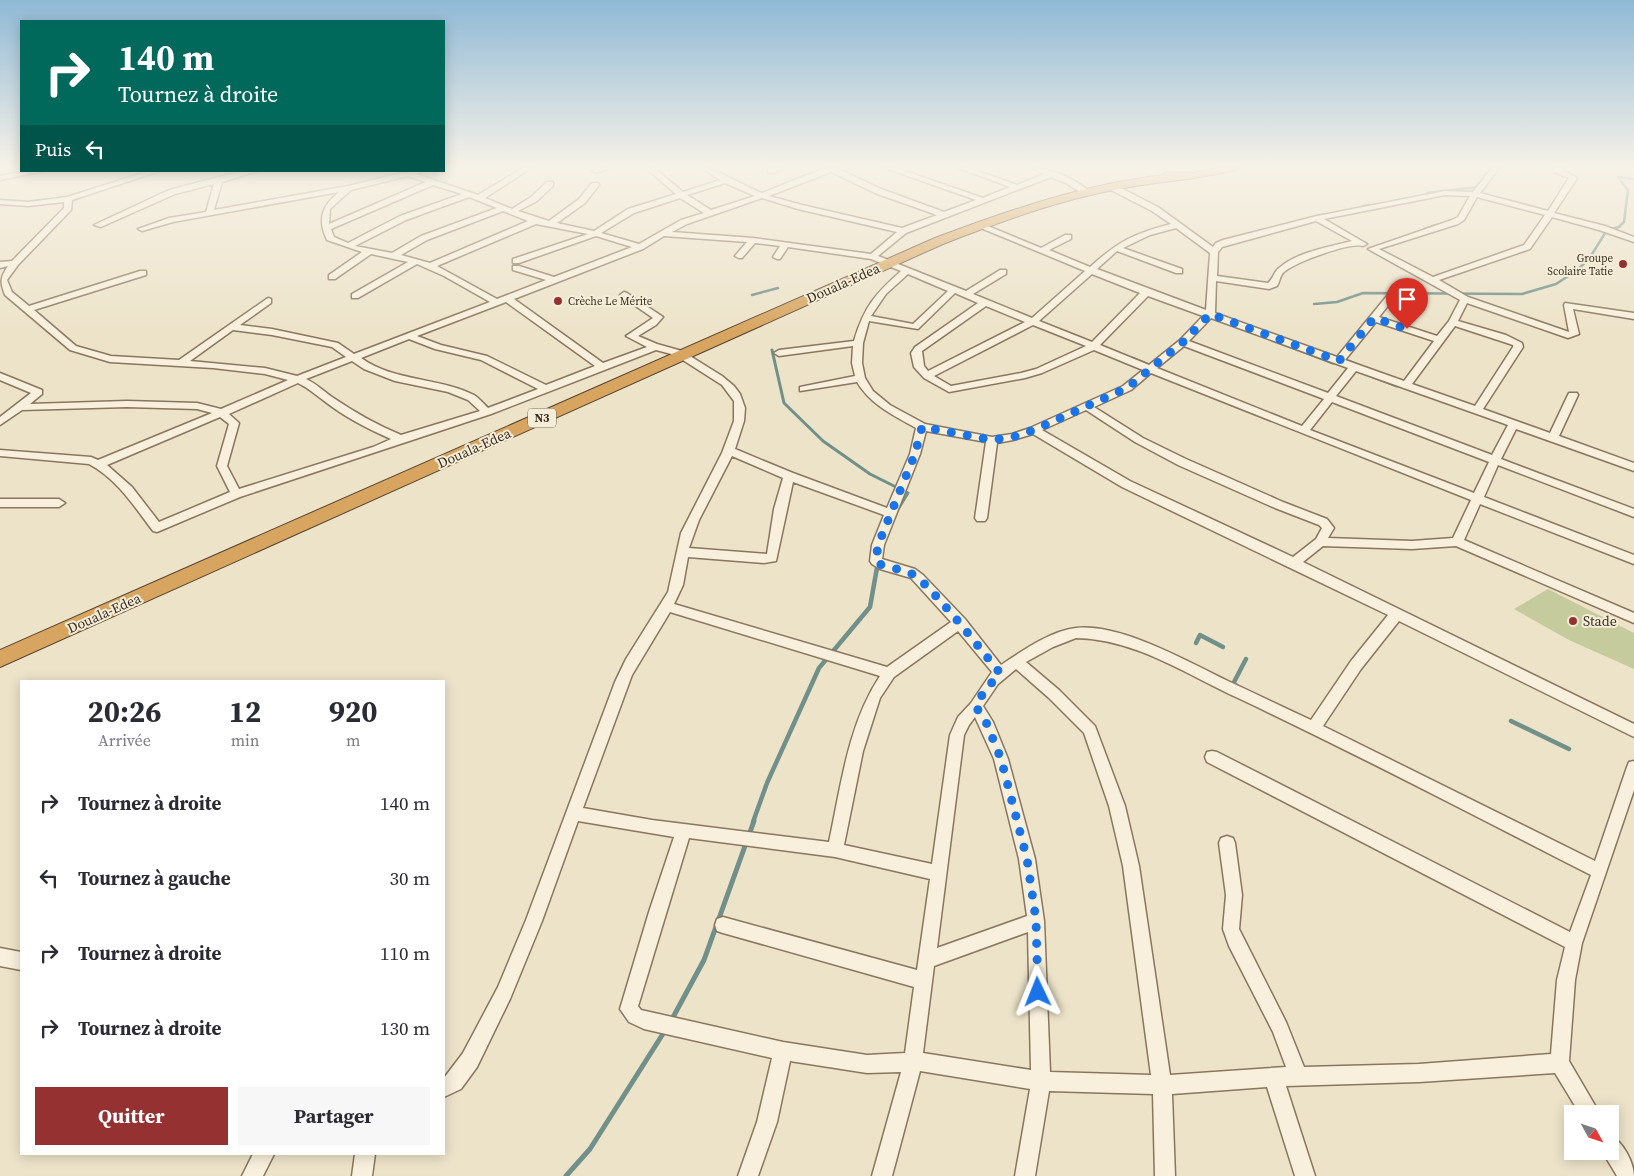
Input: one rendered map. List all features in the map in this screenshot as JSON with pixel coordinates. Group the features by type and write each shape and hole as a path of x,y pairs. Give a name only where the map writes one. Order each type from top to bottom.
{"highway":[{"name":"Douala-Edea","path":"0,659 889,263 990,223"}],"street":[{"path":"54,223 1,280 8,293 73,348 110,359 265,371 298,379 315,387 326,398 378,430 400,439"},
{"path":"142,229 162,223"},
{"path":"324,223 330,238 348,246 416,261 430,266 496,302"},
{"path":"326,228 338,223"},
{"path":"348,246 393,223"},
{"path":"393,256 424,238 464,223"},
{"path":"430,266 531,223"},
{"path":"544,223 640,247"},
{"path":"553,280 516,264 589,237 613,223"},
{"path":"99,464 183,430 298,379 640,247 683,223"},
{"path":"873,223 903,231"},
{"path":"873,257 887,242 903,231 924,223"},
{"path":"1176,223 1214,252"},
{"path":"907,270 883,292 865,318 858,343 857,363 860,378 869,393 886,407 922,427 992,440 1013,437 1034,430 1127,388 1183,342 1210,314 1214,252 1219,245 1298,223"},
{"path":"1326,223 1465,299 1568,335 1574,334 1568,305 1634,316"},
{"path":"1372,249 1452,223"},
{"path":"1432,280 1527,247 1534,240 1544,223"},
{"path":"1583,223 1634,240"},
{"path":"927,376 1034,321 1116,248 1142,234 1179,225"},
{"path":"980,226 1146,292 1634,467"},
{"path":"664,234 753,240 873,257 1304,431 1634,560"},
{"path":"1041,251 1068,237"},
{"path":"739,256 753,240"},
{"path":"1213,278 1269,286 1274,284 1280,270 1284,267 1324,252 1360,242"},
{"path":"777,257 785,245"},
{"path":"1116,248 1179,271"},
{"path":"332,277 370,251"},
{"path":"355,296 416,261"},
{"path":"0,265 15,263"},
{"path":"966,295 1003,272"},
{"path":"26,310 142,273"},
{"path":"865,318 915,327 954,290"},
{"path":"985,302 918,349 916,353 920,367 927,376 941,386 956,389 1039,371 1094,346 1146,292"},
{"path":"1339,361 1394,293"},
{"path":"445,1087 454,1082 470,1060 504,993 534,921 617,694 630,665 666,606 680,578 682,552 686,534 728,450 740,420 738,397 717,376 682,356 631,336 658,318 624,295"},
{"path":"507,298 602,367"},
{"path":"1406,385 1453,322 1465,299"},
{"path":"181,363 268,301"},
{"path":"1374,318 1439,340"},
{"path":"1453,322 1503,337 1517,344 1518,347 1478,411"},
{"path":"231,327 335,345 367,367 398,379 451,390 472,398 487,412"},
{"path":"408,336 438,347 484,358 546,388"},
{"path":"1183,342 1634,514"},
{"path":"778,353 858,343"},
{"path":"0,453 91,461 99,464 128,489 157,528 236,494 487,412 655,347"},
{"path":"1304,431 1354,367"},
{"path":"0,376 38,392 0,422"},
{"path":"804,389 860,378"},
{"path":"1553,439 1573,394"},
{"path":"20,407 127,404 197,406 220,412 234,424 222,466 236,494"},
{"path":"1088,407 1139,440 1182,462 1278,505 1322,522 1328,528 1320,542 1294,563"},
{"path":"1457,542 1513,425"},
{"path":"922,427 915,454 878,545 876,561 879,564 901,568 923,582 960,623 1000,673"},
{"path":"1034,430 1126,484 1294,563 1634,731"},
{"path":"981,518 992,440"},
{"path":"728,450 789,476 892,514"},
{"path":"682,552 764,559 772,558 780,509 789,476"},
{"path":"0,503 59,503"},
{"path":"1320,542 1412,545 1457,542 1634,618"},
{"path":"666,606 889,673"},
{"path":"1314,727 1356,665 1396,615"},
{"path":"835,850 856,751 874,696 889,673 960,623"},
{"path":"882,1176 913,1061 957,736 963,721 976,707 983,693 1000,673 1056,640 1076,633 1099,634 1139,645 1314,727 1600,872"},
{"path":"1017,662 1054,694 1090,730 1117,806 1131,866 1162,1085 1165,1176"},
{"path":"976,707 986,722 1001,759 1027,859 1036,920 1041,1081 1024,1176"},
{"path":"1212,757 1574,943"},
{"path":"1586,1105 1560,1063 1566,980 1574,943 1633,773"},
{"path":"573,813 652,827 728,834 835,850 939,873"},
{"path":"684,830 657,912 629,1009 635,1016 644,1020 782,1051 867,1064 891,1064 913,1061 1041,1081 1162,1085 1298,1076 1419,1073 1560,1063"},
{"path":"1227,843 1234,895 1231,929 1280,1028 1298,1076"},
{"path":"927,960 1036,920"},
{"path":"723,925 924,981"},
{"path":"0,957 20,961"},
{"path":"748,1176 766,1122 782,1051"},
{"path":"1274,1079 1304,1176"},
{"path":"252,1176 263,1155"},
{"path":"362,1176 365,1155"},
{"path":"1619,1159 1630,1174"}],"green space":[{"name":"Stade","path":"1548,589 1634,633 1634,669 1569,640 1514,609"}],"waterway":[{"path":"1314,304 1337,302 1363,293 1522,294 1556,284 1576,271 1589,259 1607,230 1619,227 1623,223"},
{"path":"1432,226 1441,224"},
{"path":"1424,229 1430,227"},
{"path":"752,295 778,288"},
{"path":"772,350 784,403 823,441 870,474 908,493 895,514"},
{"path":"1302,351 1333,363"},
{"path":"1132,358 1149,365"},
{"path":"1349,361 1358,365"},
{"path":"1366,374 1397,386"},
{"path":"753,822 767,783 819,668 870,607 878,562"},
{"path":"1196,643 1200,635 1223,647"},
{"path":"1237,686 1233,684 1246,659"},
{"path":"1511,721 1569,749"},
{"path":"671,1021 704,960 754,821"},
{"path":"566,1176 590,1149 666,1029"}],"place":[{"name":"Groupe Scolaire Tatie","path":"1623,264"},
{"name":"Crèche Le Mérite","path":"558,301"},
{"name":"Stade","path":"1573,621"}],"route":[{"path":"1038,992 1036,920 1027,859 1001,759 986,722 976,707 983,693 1000,673 960,623 923,582 901,568 882,565 876,561 878,545 915,454 922,427 992,440 1013,437 1034,430 1127,388 1183,342 1210,314 1339,361 1374,318 1407,329"}]}
